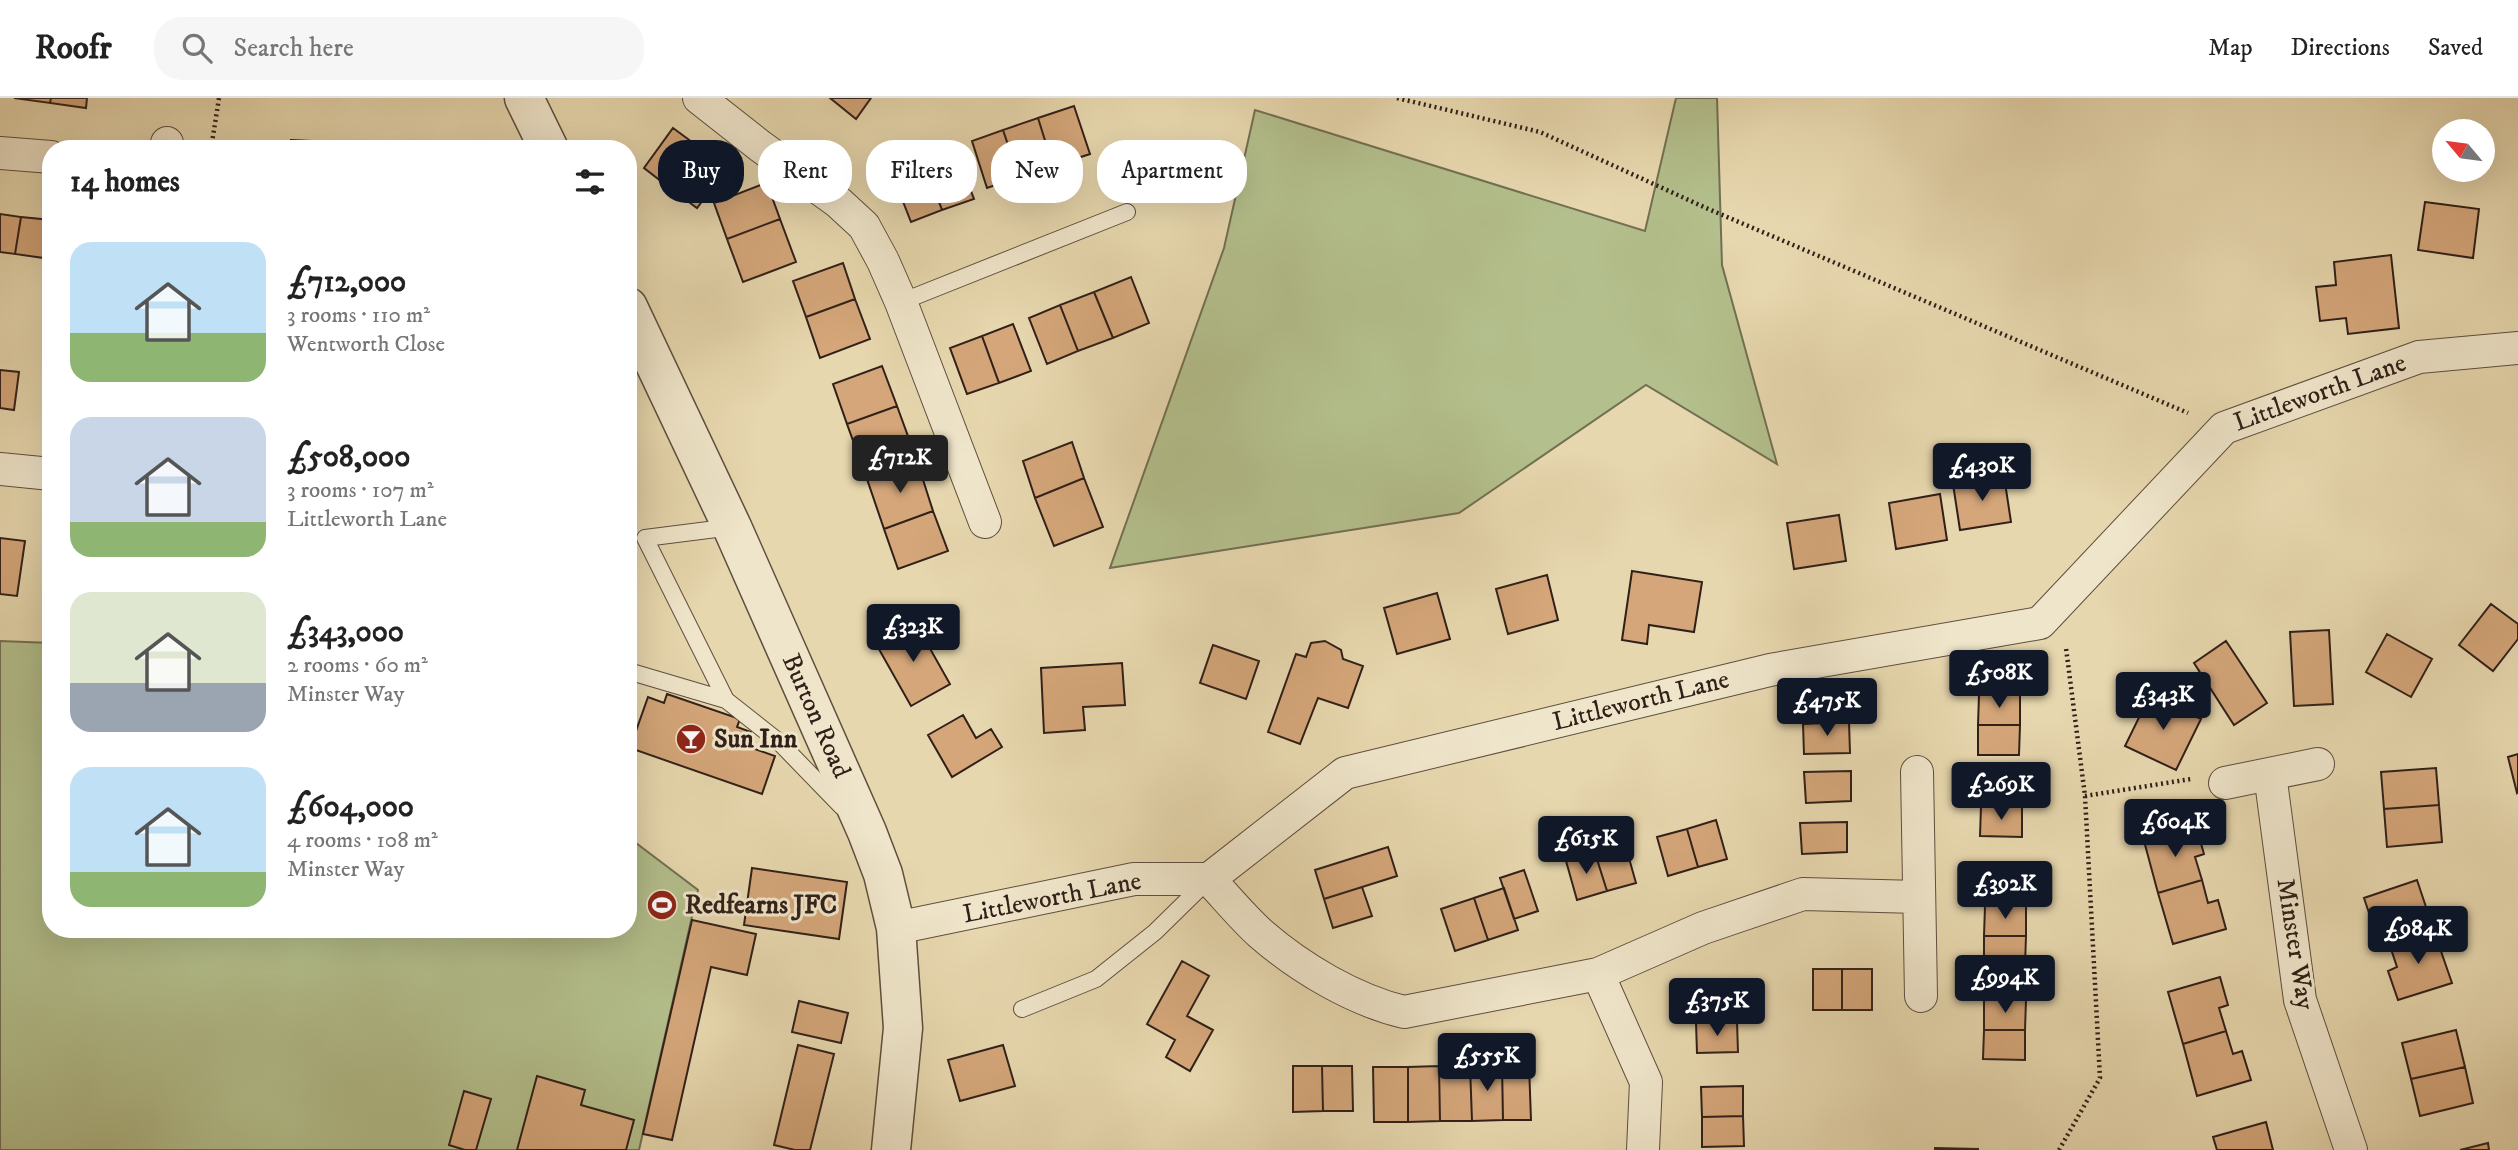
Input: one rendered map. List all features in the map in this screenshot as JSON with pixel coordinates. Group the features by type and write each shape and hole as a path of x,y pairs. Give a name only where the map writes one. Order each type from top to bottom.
{"street":[{"path":"699,98 838,202 864,226 901,302 985,522"},
{"path":"529,100 545,140"},
{"path":"0,153 42,157"},
{"name":"Burton Road","path":"637,326 732,527 883,874 896,928 903,1028 891,1150"},
{"name":"Littleworth Lane","path":"896,928 1134,879 1209,879 1345,772 1770,670 2040,623 2224,428 2419,357 2518,348"},
{"path":"0,469 42,473"},
{"path":"2225,783 2318,764"},
{"path":"1917,772 1921,996"},
{"name":"Minster Way","path":"2270,774 2300,1000 2351,1150"},
{"path":"1209,879 1262,934 1344,990 1379,1006 1404,1012 1598,974 1703,928 1803,894 1918,897"},
{"path":"1598,974 1646,1082 1643,1150"}],"lane":[{"path":"901,302 1127,212"},
{"path":"726,700 645,538 732,527"},
{"path":"637,674 726,700 778,741 867,832"},
{"name":"Littleworth Lane","path":"1022,1009 1096,979 1155,932 1209,879"}],"path":[{"path":"212,140 219,98"},
{"path":"1397,98 1539,132 1706,208 2224,428"},
{"path":"2059,1150 2100,1077 2085,796 2069,657"},
{"path":"2085,796 2224,773 2225,783"}],"green space":[{"path":"1676,98 1717,98 1722,265 1777,464 1646,385 1459,513 1110,568 1224,248 1234,203 1247,203 1247,146 1255,110 1645,231"},
{"name":"Redfearns JFC","path":"0,641 42,643 42,938 637,938 637,844 698,890 639,1150 0,1150"}],"building":[{"path":"14,98 51,98 50,103"},
{"path":"51,98 87,98 86,108 50,103"},
{"path":"830,98 871,98 856,119"},
{"path":"1074,106 1090,154 1083,156 1083,140 1045,140 1038,118"},
{"path":"1038,118 1045,140 1006,140 1003,130"},
{"path":"673,128 689,140 664,140"},
{"path":"1003,130 1006,140 991,140 991,187 987,188 977,157 977,140 975,140"},
{"path":"658,149 658,179 644,168"},
{"path":"758,186 758,203 774,203 780,219 727,239 714,203 744,203 744,191"},
{"path":"2425,202 2479,209 2473,258 2418,250"},
{"path":"904,203 939,203 942,210 911,222"},
{"path":"939,203 962,203 942,210"},
{"path":"0,214 21,217 15,254 0,252"},
{"path":"21,217 42,219 42,258 15,254"},
{"path":"780,219 796,262 743,282 727,239"},
{"path":"2391,255 2399,328 2348,334 2346,318 2320,321 2316,287 2336,285 2334,262"},
{"path":"843,263 855,299 806,317 793,281"},
{"path":"1131,277 1149,323 1113,338 1094,292"},
{"path":"1094,292 1113,338 1078,351 1060,305"},
{"path":"855,299 870,339 820,358 806,317"},
{"path":"1060,305 1078,351 1047,364 1029,318"},
{"path":"1013,324 1031,371 999,383 982,336"},
{"path":"982,336 999,383 967,394 950,348"},
{"path":"882,366 897,406 847,424 833,384"},
{"path":"0,370 19,372 14,410 0,408"},
{"path":"897,406 909,439 859,457 847,424"},
{"path":"1072,442 1084,478 1035,498 1023,461"},
{"path":"917,461 933,511 884,529 867,479"},
{"path":"2004,476 2011,522 1960,530 1953,484"},
{"path":"1084,478 1103,527 1054,546 1035,498"},
{"path":"1940,494 1947,540 1896,549 1889,503"},
{"path":"933,511 948,551 898,569 884,529"},
{"path":"1839,515 1846,561 1794,569 1787,523"},
{"path":"0,538 25,541 17,596 0,594"},
{"path":"1632,571 1702,582 1694,632 1649,625 1647,644 1622,640"},
{"path":"1547,575 1558,620 1508,634 1496,589"},
{"path":"1437,593 1450,639 1397,654 1384,608"},
{"path":"2491,604 2518,624 2518,639 2493,671 2459,645"},
{"path":"915,622 950,684 911,706 876,644"},
{"path":"2329,630 2333,704 2294,706 2290,632"},
{"path":"2387,634 2432,659 2411,697 2366,672"},
{"path":"1325,641 1341,650 1343,659 1363,666 1348,708 1318,698 1300,744 1268,732 1296,654 1306,657 1311,643"},
{"path":"2226,641 2267,703 2234,725 2194,663"},
{"path":"1213,645 1259,661 1246,699 1200,683"},
{"path":"1122,663 1125,705 1083,707 1085,730 1044,733 1041,668"},
{"name":"Sun Inn","path":"667,694 740,719 737,727 751,732 746,746 775,756 762,794 637,750 637,728 648,697 664,703"},
{"path":"1979,695 2020,695 2020,725 1978,725"},
{"path":"2150,695 2201,719 2176,770 2125,746"},
{"path":"963,715 976,738 991,729 1002,747 952,777 928,735"},
{"path":"1849,722 1850,753 1804,754 1803,724"},
{"path":"1978,725 2020,725 2019,755 1978,755"},
{"path":"2518,754 2518,792 2517,793 2508,757"},
{"path":"2436,768 2439,805 2384,809 2381,772"},
{"path":"1851,771 1851,801 1806,803 1804,772"},
{"path":"1982,777 2023,777 2022,807 1981,806"},
{"path":"2439,805 2442,842 2387,847 2384,809"},
{"path":"1981,806 2022,807 2022,837 1980,836"},
{"path":"1716,820 1727,859 1698,867 1687,829"},
{"path":"1847,822 1847,852 1802,854 1800,823"},
{"path":"2196,826 2204,854 2195,857 2202,880 2158,893 2144,841"},
{"path":"1687,829 1698,867 1668,876 1657,837"},
{"path":"1625,844 1636,883 1607,891 1595,853"},
{"path":"1388,847 1397,876 1324,899 1315,870"},
{"path":"1595,853 1607,891 1577,900 1566,861"},
{"path":"752,868 847,882 839,939 744,925"},
{"path":"1524,870 1538,911 1514,919 1500,878"},
{"path":"2202,880 2208,903 2218,900 2226,929 2173,944 2158,893"},
{"path":"2417,880 2434,931 2390,946 2383,925 2374,928 2364,898"},
{"path":"1362,887 1372,916 1333,928 1324,899"},
{"path":"1504,888 1518,930 1488,940 1474,898"},
{"path":"1474,898 1488,940 1455,951 1441,909"},
{"path":"1985,906 2026,906 2026,936 1984,936"},
{"path":"692,920 756,934 747,975 711,967 672,1140 643,1134"},
{"path":"2434,931 2452,983 2398,1000 2388,971 2397,967 2390,946"},
{"path":"1984,936 2026,936 2025,966 1984,965"},
{"path":"1182,961 1209,976 1187,1016 1213,1030 1190,1071 1166,1057 1175,1040 1147,1024"},
{"path":"1813,969 1842,969 1842,1010 1813,1010"},
{"path":"1842,969 1872,969 1872,1010 1842,1010"},
{"path":"2220,977 2228,1005 2219,1008 2226,1031 2183,1044 2168,992"},
{"path":"1737,992 1737,1022 1696,1023 1695,993"},
{"path":"1984,999 2026,1000 2025,1030 1984,1030"},
{"path":"799,1001 848,1013 841,1043 792,1032"},
{"path":"1737,1022 1738,1052 1697,1053 1696,1023"},
{"path":"1984,1030 2025,1030 2025,1060 1983,1059"},
{"path":"2456,1030 2465,1067 2411,1079 2402,1043"},
{"path":"2226,1031 2233,1054 2242,1051 2251,1080 2197,1096 2183,1044"},
{"path":"798,1045 834,1054 810,1150 774,1145"},
{"path":"1003,1045 1015,1086 960,1101 948,1060"},
{"path":"1502,1065 1503,1120 1472,1121 1470,1066"},
{"path":"1502,1065 1529,1065 1531,1120 1503,1120"},
{"path":"1293,1066 1322,1066 1323,1111 1293,1112"},
{"path":"1322,1066 1352,1066 1353,1111 1323,1111"},
{"path":"1439,1066 1470,1066 1472,1121 1440,1121"},
{"path":"1439,1066 1440,1121 1408,1122 1408,1067"},
{"path":"1373,1067 1408,1067 1408,1122 1374,1122"},
{"path":"2465,1067 2473,1103 2420,1116 2411,1079"},
{"path":"537,1076 585,1090 581,1105 634,1120 626,1150 517,1150"},
{"path":"1743,1086 1743,1116 1702,1117 1701,1087"},
{"path":"464,1091 491,1099 476,1150 449,1145"},
{"path":"1743,1116 1744,1146 1702,1147 1702,1117"},
{"path":"2266,1122 2273,1150 2217,1150 2213,1137"},
{"path":"2488,1143 2489,1150 2460,1150"},
{"path":"1978,1149 1978,1150 1935,1150"}],"place":[{"name":"Sun Inn","path":"691,739"},
{"name":"Redfearns JFC","path":"662,905"}]}
